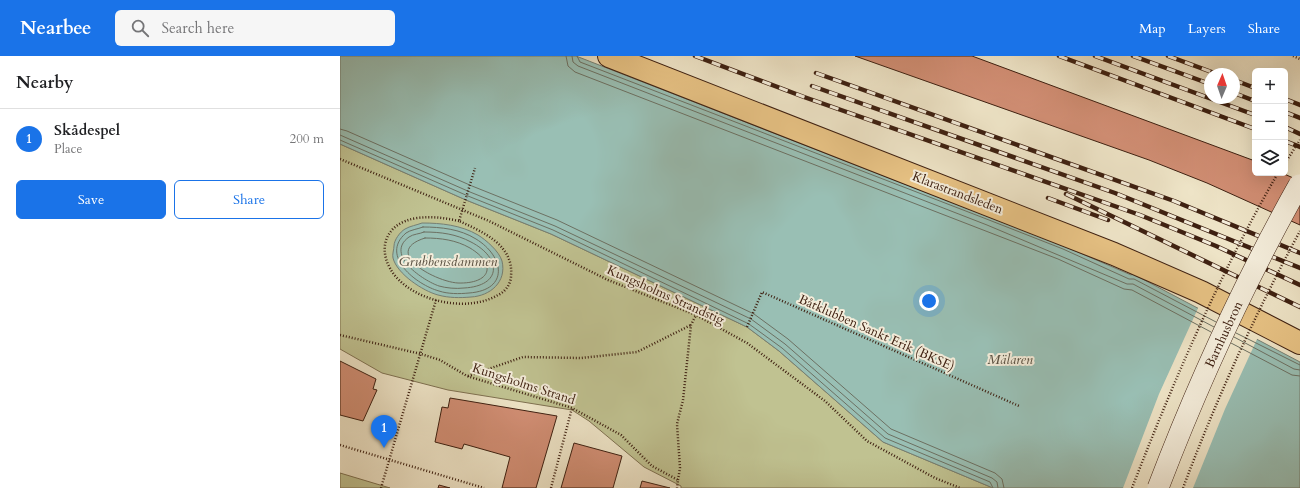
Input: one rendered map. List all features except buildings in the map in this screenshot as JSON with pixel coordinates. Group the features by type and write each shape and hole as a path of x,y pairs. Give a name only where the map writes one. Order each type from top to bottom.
{"highway":[{"name":"Klarastrandsleden","path":"609,56 1114,254 1201,292 1300,343"},
{"name":"Klarastrandsleden","path":"640,56 1119,243 1208,282 1300,329"}],"street":[{"name":"Barnhusbron","path":"1158,488 1188,411 1224,329 1265,246 1299,185"}],"path":[{"path":"1293,56 1300,58"},
{"path":"1288,158 1300,140"},
{"name":"Kungsholms Strandstig","path":"340,159 489,221 608,280 696,315 748,343 824,402 867,441 935,478 960,488"},
{"path":"459,221 475,168"},
{"path":"438,217 459,221 480,230 498,242 511,262 511,280 506,289 499,295 480,302 458,303 436,300 415,291 397,278 386,261 385,240 391,230 416,218 438,217"},
{"path":"1183,488 1232,370 1264,301 1300,232"},
{"name":"Båtklubben Sankt Erik (BKSE)","path":"747,327 762,292 1019,406"},
{"path":"381,488 436,300"},
{"path":"677,488 680,468 677,424 683,400 691,325 696,315"},
{"path":"467,376 523,357 582,358 637,352 691,325"},
{"name":"Kungsholms Strand","path":"340,335 421,354 440,360 467,376 572,408 620,435 652,466 678,480"},
{"path":"551,488 572,408"},
{"path":"340,445 484,488"}],"green space":[{"path":"340,144 466,200 551,234 747,327 779,351 883,442 993,488 681,488 681,486 644,467 589,421 572,410 448,390 382,373 340,349"},
{"path":"340,473 390,488 340,488"}],"water":[{"name":"Mälaren","path":"340,56 576,56 1064,246 1131,275 1133,274 1300,362 1300,488 993,488 883,442 779,351 747,327 551,234 466,200 340,144"},
{"name":"Grubbensdammen","path":"422,223 444,224 465,229 478,235 488,243 498,253 502,261 502,275 496,286 485,294 478,296 463,298 450,297 438,295 425,290 405,276 395,264 393,258 394,244 399,234 405,229"}],"pier":[{"path":"1199,306 1258,337 1225,409 1193,488 1123,488 1159,394"}],"railway":[{"path":"695,56 804,97 1140,215 1216,246 1300,285"},
{"path":"1059,56 1252,128"},
{"path":"1095,56 1252,114"},
{"path":"1133,56 1204,82"},
{"path":"1168,56 1204,69"},
{"path":"816,73 1174,201 1300,253"},
{"path":"1240,82 1252,87"},
{"path":"812,86 1115,193 1300,268"},
{"path":"1240,95 1252,100"},
{"path":"1288,100 1300,105"},
{"path":"1288,113 1300,118"},
{"path":"1288,128 1300,134"},
{"path":"1288,142 1300,147"},
{"path":"1066,194 1300,307"},
{"path":"1048,198 1108,220"}],"place":[{"name":"Skådespel","path":"384,448"}]}
